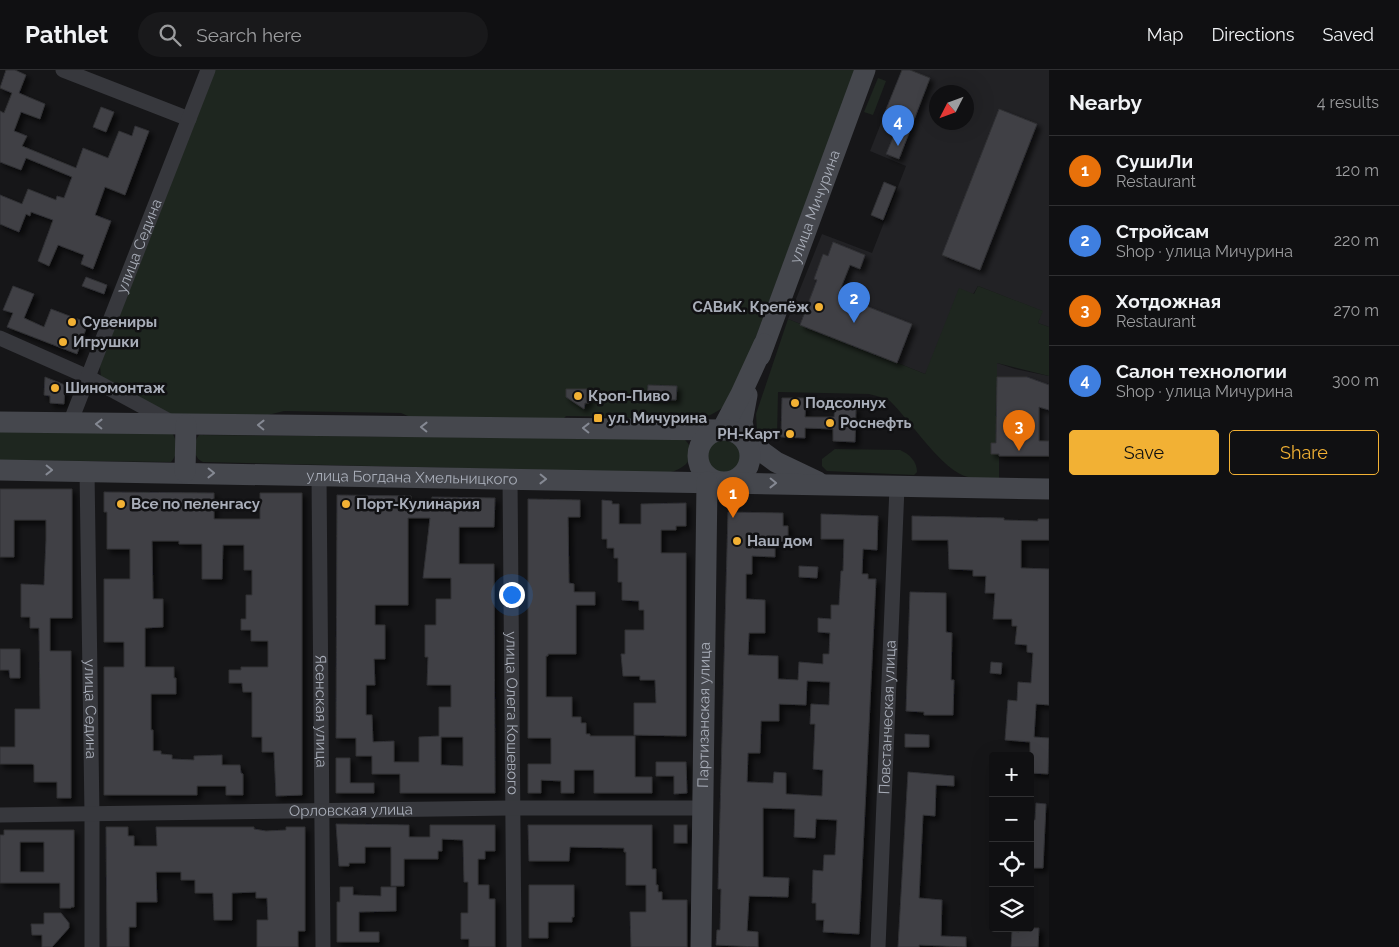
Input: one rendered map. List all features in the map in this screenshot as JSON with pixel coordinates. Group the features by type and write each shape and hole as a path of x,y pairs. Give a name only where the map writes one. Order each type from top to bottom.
{"main road":[{"name":"улица Мичурина","path":"746,440 743,427 743,413 764,344 866,70"},
{"name":"улица Мичурина","path":"722,430 764,344"},
{"path":"0,422 722,430 736,432 746,440 751,453 748,466 738,479 716,482 707,476 702,469 698,456 701,444 706,436 722,430"},
{"path":"181,425 185,472"},
{"name":"улица Богдана Хмельницкого","path":"746,440 776,462 825,485"},
{"name":"улица Богдана Хмельницкого","path":"0,470 1049,489"},
{"name":"Партизанская улица","path":"701,947 703,808 716,482"}],"street":[{"path":"63,70 189,119"},
{"name":"улица Седина","path":"70,423 208,70"},
{"path":"0,338 88,378 181,425"},
{"name":"улица Седина","path":"87,471 92,947"},
{"name":"Ясенская улица","path":"319,475 323,947"},
{"name":"улица Олега Кошевого","path":"510,478 514,947"},
{"name":"Повстанческая улица","path":"878,947 897,487"},
{"name":"Орловская улица","path":"0,816 321,810 703,808"}],"shaded area":[{"path":"214,70 855,70 740,380 726,404 717,412 694,420 632,420 627,417 566,416 561,421 415,419 401,413 284,411 268,415 171,414 101,377 100,366"},
{"path":"902,70 1049,70 1049,327 1038,323 1042,311 978,286 925,374 788,319 822,234 872,253 906,166 870,151"},
{"path":"878,78 886,81 873,115 864,112"},
{"path":"978,286 1043,311 1038,323 1049,327 1049,376 997,363 999,478 972,478 958,473 938,456 890,401 869,394 778,392 777,437 765,437 757,431 756,414 788,319 925,374 959,288 974,294"},
{"path":"997,363 1049,376 1049,457 999,456"},
{"path":"0,431 172,433 176,452 171,462 0,460"},
{"path":"199,435 684,439 689,445 691,456 689,461 680,469 667,473 203,462 195,454 195,442"},
{"path":"724,437 737,442 742,455 737,468 724,473 711,468 706,455 711,442"},
{"path":"835,449 900,450 912,458 916,464 917,472 914,475 827,471 822,466 822,459"}],"building":[{"path":"6,70 15,70 26,75 19,93 45,104 40,119 21,112 14,131 27,136 22,146 76,168 83,148 108,158 119,131 132,136 135,126 149,131 125,195 105,187 95,215 111,221 93,269 81,264 84,255 58,245 49,266 38,261 53,220 31,212 30,216 26,214 19,232 0,224 0,195 22,204 28,189 56,200 57,196 64,198 72,177 26,158 21,170 0,162 0,111 4,113 12,93 0,88"},
{"path":"902,70 910,70 930,78 899,159 886,154 897,128 893,126 897,117 885,112"},
{"path":"101,107 114,112 106,132 93,127"},
{"path":"999,109 1037,124 980,270 942,255"},
{"path":"884,182 896,187 883,220 871,215"},
{"path":"833,242 865,255 860,269 850,265 838,295 912,324 897,363 800,325 817,280 814,279 823,254 828,256"},
{"path":"86,277 107,285 104,294 82,286"},
{"path":"13,286 34,294 24,318 44,327 51,309 88,323 77,354 7,327 13,313 3,310"},
{"path":"45,377 65,385 64,404 50,403 50,396 44,395"},
{"path":"997,377 1027,377 1049,385 1049,410 1039,407 1039,441 1049,441 1049,456 999,456 999,454 991,454 991,443 996,443"},
{"path":"648,385 677,386 676,400 647,399"},
{"path":"566,389 589,389 589,403 585,403 584,409 566,397"},
{"path":"782,398 806,398 805,417 834,417 835,407 856,408 855,442 833,441 833,429 805,428 805,438 781,437"},
{"path":"0,489 72,489 72,618 50,618 50,651 71,651 71,798 57,798 57,782 34,782 34,765 32,764 0,764 0,747 15,747 15,709 40,709 39,628 30,628 30,617 21,617 21,584 44,585 46,520 14,520 14,557 0,557"},
{"path":"104,492 214,493 214,519 260,519 260,493 302,493 302,795 276,796 274,752 262,752 262,737 252,737 252,692 243,692 242,683 229,683 229,670 241,670 241,667 268,667 268,641 251,641 251,630 241,630 241,619 246,619 246,595 252,595 252,570 244,570 244,545 223,545 222,579 202,579 202,544 179,544 179,541 152,541 153,599 163,599 163,627 145,628 145,667 174,667 174,678 176,678 176,694 151,694 153,751 161,751 161,754 172,755 172,759 194,760 194,756 222,755 222,765 240,765 241,773 243,774 243,795 226,795 226,786 197,786 197,795 104,795 104,667 124,667 124,642 104,642 104,579 130,579 130,549 107,549 107,512 104,512"},
{"path":"337,495 411,496 411,501 431,503 432,497 495,498 494,527 459,527 459,564 494,564 495,793 400,793 400,774 372,774 372,756 356,756 356,738 336,738","holes":["408,518 430,518 423,578 451,578 451,599 436,599 436,625 425,625 425,657 428,657 427,685 451,685 451,707 439,707 439,736 419,737 419,762 394,762 394,741 373,742 372,715 366,715 366,685 375,685 374,659 385,659 385,625 375,625 375,605 408,605","441,737 463,737 463,766 441,765"]},
{"path":"528,499 580,500 580,517 568,517 569,583 574,584 574,592 595,592 595,605 576,605 576,654 548,654 546,656 546,697 572,697 572,717 581,717 581,723 586,723 586,734 590,734 590,736 635,736 635,777 652,777 652,793 594,793 594,770 574,770 574,793 561,793 561,781 541,780 541,793 528,793 528,764 551,764 551,738 528,738"},
{"path":"602,500 612,501 612,504 619,504 619,524 641,524 641,504 686,503 686,526 676,526 676,530 661,530 661,553 686,553 686,736 634,735 634,703 656,703 655,680 640,680 640,676 623,676 621,654 625,654 625,630 644,630 644,610 639,610 639,601 622,600 622,582 618,582 618,558 614,558 614,548 607,548 607,539 602,539"},
{"path":"728,512 783,513 783,526 788,526 788,542 775,541 775,557 752,556 752,574 746,574 746,599 765,600 765,633 749,633 748,655 778,656 778,679 798,680 799,662 823,664 823,654 829,654 830,633 818,632 818,618 831,619 831,605 839,605 844,539 821,539 821,514 878,516 877,550 863,549 862,574 868,574 868,579 876,579 859,934 823,932 824,920 816,920 816,903 812,903 813,870 823,871 824,855 835,855 837,820 816,819 815,838 794,837 795,809 763,808 763,877 789,878 788,897 749,896 747,931 758,932 758,947 716,945 717,930 720,930 721,889 718,889","holes":["807,681 830,682 829,705 811,704 810,724 815,724 813,769 823,770 822,796 786,794 786,773 774,772 773,783 747,782 748,753 760,753 761,721 779,721 779,704 806,705"]},
{"path":"912,516 1004,518 1004,520 1038,521 1038,519 1049,519 1049,540 1021,540 1021,568 1049,569 1049,705 1036,704 1034,737 1049,738 1048,774 1034,773 1034,752 1030,752 1030,742 1005,740 1008,700 1017,701 1018,682 1031,683 1033,653 1027,652 1027,645 1015,644 1017,626 1012,626 1012,619 993,619 995,593 985,593 986,576 973,576 973,570 949,569 948,540 912,540"},
{"path":"799,566 818,567 817,578 799,577"},
{"path":"910,592 946,593 946,632 952,633 951,680 954,680 953,715 924,715 924,712 906,711"},
{"path":"0,649 20,649 20,678 10,678 9,670 0,670"},
{"path":"991,662 1002,663 1001,674 990,673"},
{"path":"905,734 929,735 929,747 905,747"},
{"path":"336,758 350,758 350,783 374,783 374,793 336,793"},
{"path":"656,762 686,762 687,793 674,794 674,776 656,776"},
{"path":"908,772 954,776 954,786 936,785 935,816 923,815 919,898 942,900 941,936 966,937 966,947 919,945 919,947 898,947"},
{"path":"1036,803 1046,804 1043,868 1034,868"},
{"path":"336,824 409,825 409,837 430,837 430,825 495,825 495,851 485,851 485,859 478,859 478,885 489,885 489,899 495,899 495,947 469,947 469,939 461,939 461,913 468,913 468,882 464,882 463,840 442,839 442,851 438,851 438,859 404,859 404,886 391,886 391,847 365,847 365,863 349,863 349,866 339,866"},
{"path":"528,825 652,825 652,869 656,869 658,892 662,892 662,900 687,900 687,947 631,947 630,912 646,912 646,885 626,885 626,852 624,852 624,848 570,847 569,861 529,861"},
{"path":"674,825 687,825 687,843 674,843"},
{"path":"106,827 128,827 128,836 134,836 134,846 157,846 156,827 254,827 254,829 266,831 286,830 286,827 305,827 305,931 298,931 298,947 257,947 257,920 268,920 267,898 256,898 256,892 232,893 232,920 214,920 213,893 195,893 195,880 181,880 181,872 156,872 157,902 136,902 136,927 129,927 129,947 107,947"},
{"path":"4,830 74,830 74,907 60,908 60,883 0,883 0,835 4,835","holes":["20,842 44,842 44,872 20,872"]},
{"path":"529,885 574,885 574,917 572,917 572,922 548,922 548,938 529,938"},
{"path":"340,887 353,887 353,895 381,896 381,887 396,887 396,911 359,912 359,932 379,932 379,942 337,942 337,902 340,902"},
{"path":"44,913 61,913 69,923 69,928 52,947 42,947 42,935 32,935 31,924 44,924"},
{"path":"1034,928 1039,928 1038,947 1011,947 1012,932 1034,932"}],"place":[{"name":"Салон технологии","path":"898,146"},
{"name":"САВиК. Крепёж","path":"819,307"},
{"name":"Сувениры","path":"72,322"},
{"name":"Стройсам","path":"854,323"},
{"name":"Игрушки","path":"63,342"},
{"name":"Шиномонтаж","path":"55,388"},
{"name":"Кроп-Пиво","path":"578,396"},
{"name":"Подсолнух","path":"795,403"},
{"name":"ул. Мичурина","path":"598,418"},
{"name":"Роснефть","path":"830,423"},
{"name":"РН-Карт","path":"790,434"},
{"name":"Хотдожная","path":"1019,451"},
{"name":"Все по пеленгасу","path":"121,504"},
{"name":"Порт-Кулинария","path":"346,504"},
{"name":"СушиЛи","path":"733,518"},
{"name":"Наш дом","path":"737,541"}]}
